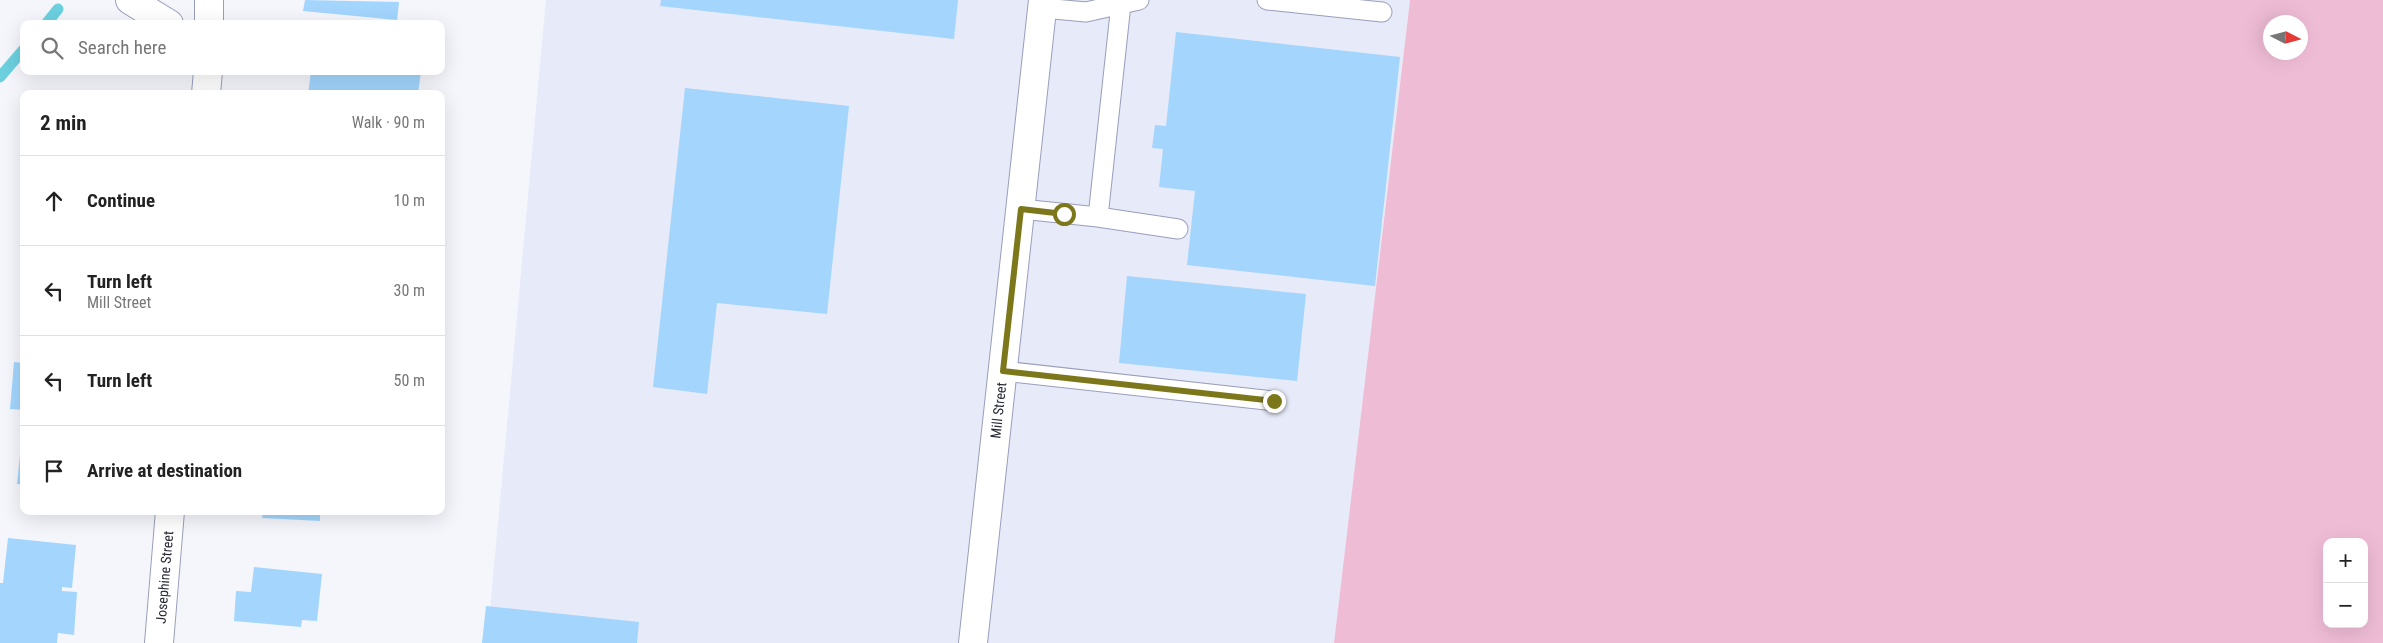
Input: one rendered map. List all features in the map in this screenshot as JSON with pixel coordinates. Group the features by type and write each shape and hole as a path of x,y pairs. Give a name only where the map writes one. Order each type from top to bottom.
{"street":[{"path":"130,0 163,20"},
{"path":"209,0 209,20"},
{"name":"Mill Street","path":"973,643 1043,4"},
{"path":"206,90 208,75"},
{"name":"Josephine Street","path":"159,643 170,515"}],"lane":[{"path":"1267,0 1382,12"},
{"path":"1043,4 1086,12 1130,2 1098,217"},
{"path":"1021,209 1098,217 1178,229"},
{"path":"1003,371 1274,401"}],"shaded area":[{"path":"546,0 1410,0 1334,643 487,643"},
{"path":"1410,0 2383,0 2383,643 1334,643"}],"building":[{"path":"305,0 399,2 397,20 303,11"},
{"path":"661,0 958,0 954,39 660,6"},
{"path":"1176,32 1400,57 1375,286 1187,265 1195,191 1159,187 1163,149 1152,148 1155,125 1166,126"},
{"path":"310,75 420,75 419,90 309,90"},
{"path":"685,88 849,106 827,314 717,303 707,394 653,387"},
{"path":"1127,276 1306,294 1297,381 1119,363"},
{"path":"14,362 20,363 20,410 10,409"},
{"path":"20,455 20,484 17,484"},
{"path":"262,515 320,515 320,521 262,518"},
{"path":"8,538 76,545 72,588 62,587 62,591 77,592 74,635 58,633 57,643 0,643 0,583 3,583"},
{"path":"254,567 322,574 317,621 302,620 301,627 234,621 236,591 251,592"},
{"path":"486,606 639,622 637,643 482,643"}],"waterway":[{"path":"49,20 58,9"},
{"path":"0,77 20,54"}],"route":[{"path":"1064,214 1021,209 1003,371 1274,401"}]}
